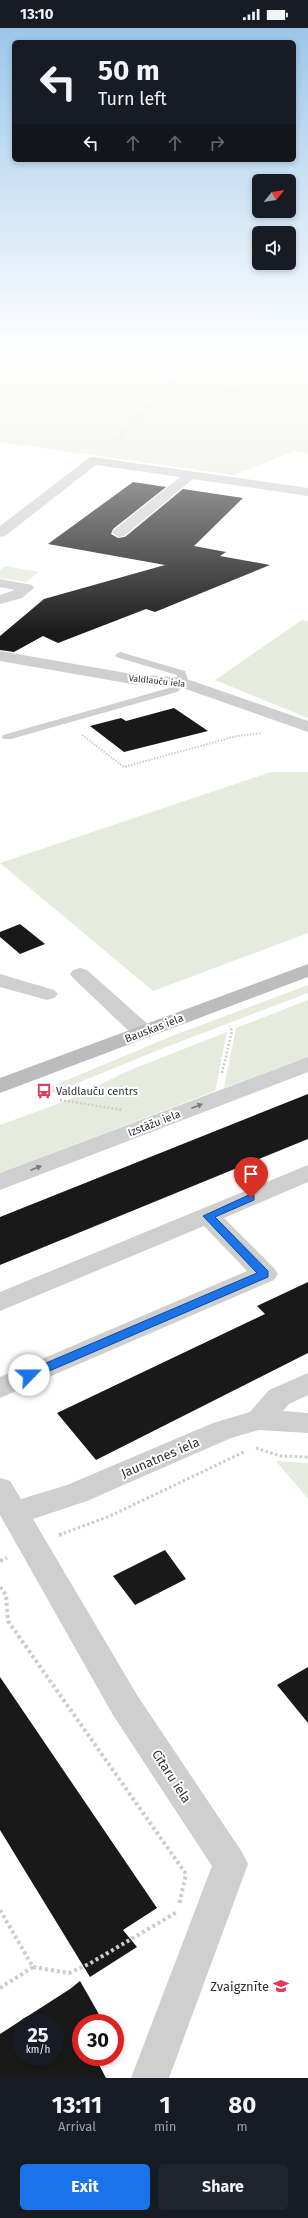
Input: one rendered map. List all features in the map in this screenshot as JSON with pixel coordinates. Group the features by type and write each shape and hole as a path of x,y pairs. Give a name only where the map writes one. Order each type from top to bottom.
{"main road":[{"name":"Bauskas iela","path":"0,1086 308,970"}],"street":[{"path":"0,533 93,461 308,492"},
{"path":"119,533 191,475"},
{"path":"0,583 27,588 17,595 0,600"},
{"name":"Valdlauču iela","path":"0,656 132,679 184,683 308,727"},
{"path":"80,974 143,1032"},
{"path":"0,980 47,994"},
{"name":"Izstāžu iela","path":"0,1182 308,1064"},
{"path":"0,1302 308,1173"},
{"path":"0,1388 265,1274 208,1216"},
{"path":"258,1420 279,1397 308,1383"},
{"name":"Jaunatnes iela","path":"8,1501 77,1493 223,1430 258,1420 308,1423"},
{"name":"Cītaru iela","path":"8,1501 126,1705 230,1864 150,2078"}],"lane":[{"path":"7,737 173,690 184,683 181,673 120,655"}],"path":[{"path":"93,461 102,455 113,444"},
{"path":"63,721 124,767 237,736 265,733"},
{"path":"222,1097 219,1089 232,1031 230,1026"},
{"path":"60,1100 154,1114 160,1120"},
{"path":"34,1546 78,1527 110,1516 254,1447 280,1456 308,1457"},
{"path":"0,1587 6,1595 8,1621 186,1874 175,1919"},
{"path":"0,1910 33,1967"},
{"path":"0,1988 33,1967 69,1974 89,1964 177,1911"}],"shaded area":[{"path":"12,444 308,444 308,453 295,451 233,475"},
{"path":"5,566 39,572 26,582 0,578 0,570"},
{"path":"302,620 308,621 308,718 215,680"},
{"path":"271,772 308,772 308,933 153,991 0,863"},
{"path":"308,985 308,993 166,1047 53,1093 48,1088 172,1036"},
{"path":"308,1000 308,1057 224,1088 236,1028"},
{"path":"227,1032 215,1091 0,1173 0,1125 68,1100 130,1070"},
{"path":"276,1461 308,1463 308,1499"}],"building":[{"path":"133,482 166,487 113,529 111,534 118,538 125,537 183,489 243,498 194,546 226,552 220,556 270,565 155,612 146,609 58,643 43,636 14,652 0,650 0,636 44,599 165,565 48,544"},
{"path":"174,708 208,731 124,752 90,726 121,718 126,721"},
{"path":"20,924 45,944 20,954 0,937 0,932"},
{"path":"308,1094 308,1139 0,1265 0,1217"},
{"path":"308,1282 308,1353 96,1460 57,1413 265,1314 257,1306"},
{"path":"165,1550 186,1579 135,1605 113,1576"},
{"path":"308,1667 308,1723 277,1685"},
{"path":"0,1677 157,1908 123,1930 137,1947 90,1977 0,1830"},
{"path":"80,1981 99,2014 72,2014 72,2066 100,2066 106,2078 0,2078 0,2034 12,2026 12,2066 64,2066 64,2014 31,2014"}],"place":[{"name":"Valdlauču centrs","path":"44,1091"},
{"name":"Zvaigznīte","path":"281,1986"}],"route":[{"path":"29,1375 265,1274 208,1216 251,1198"}]}
